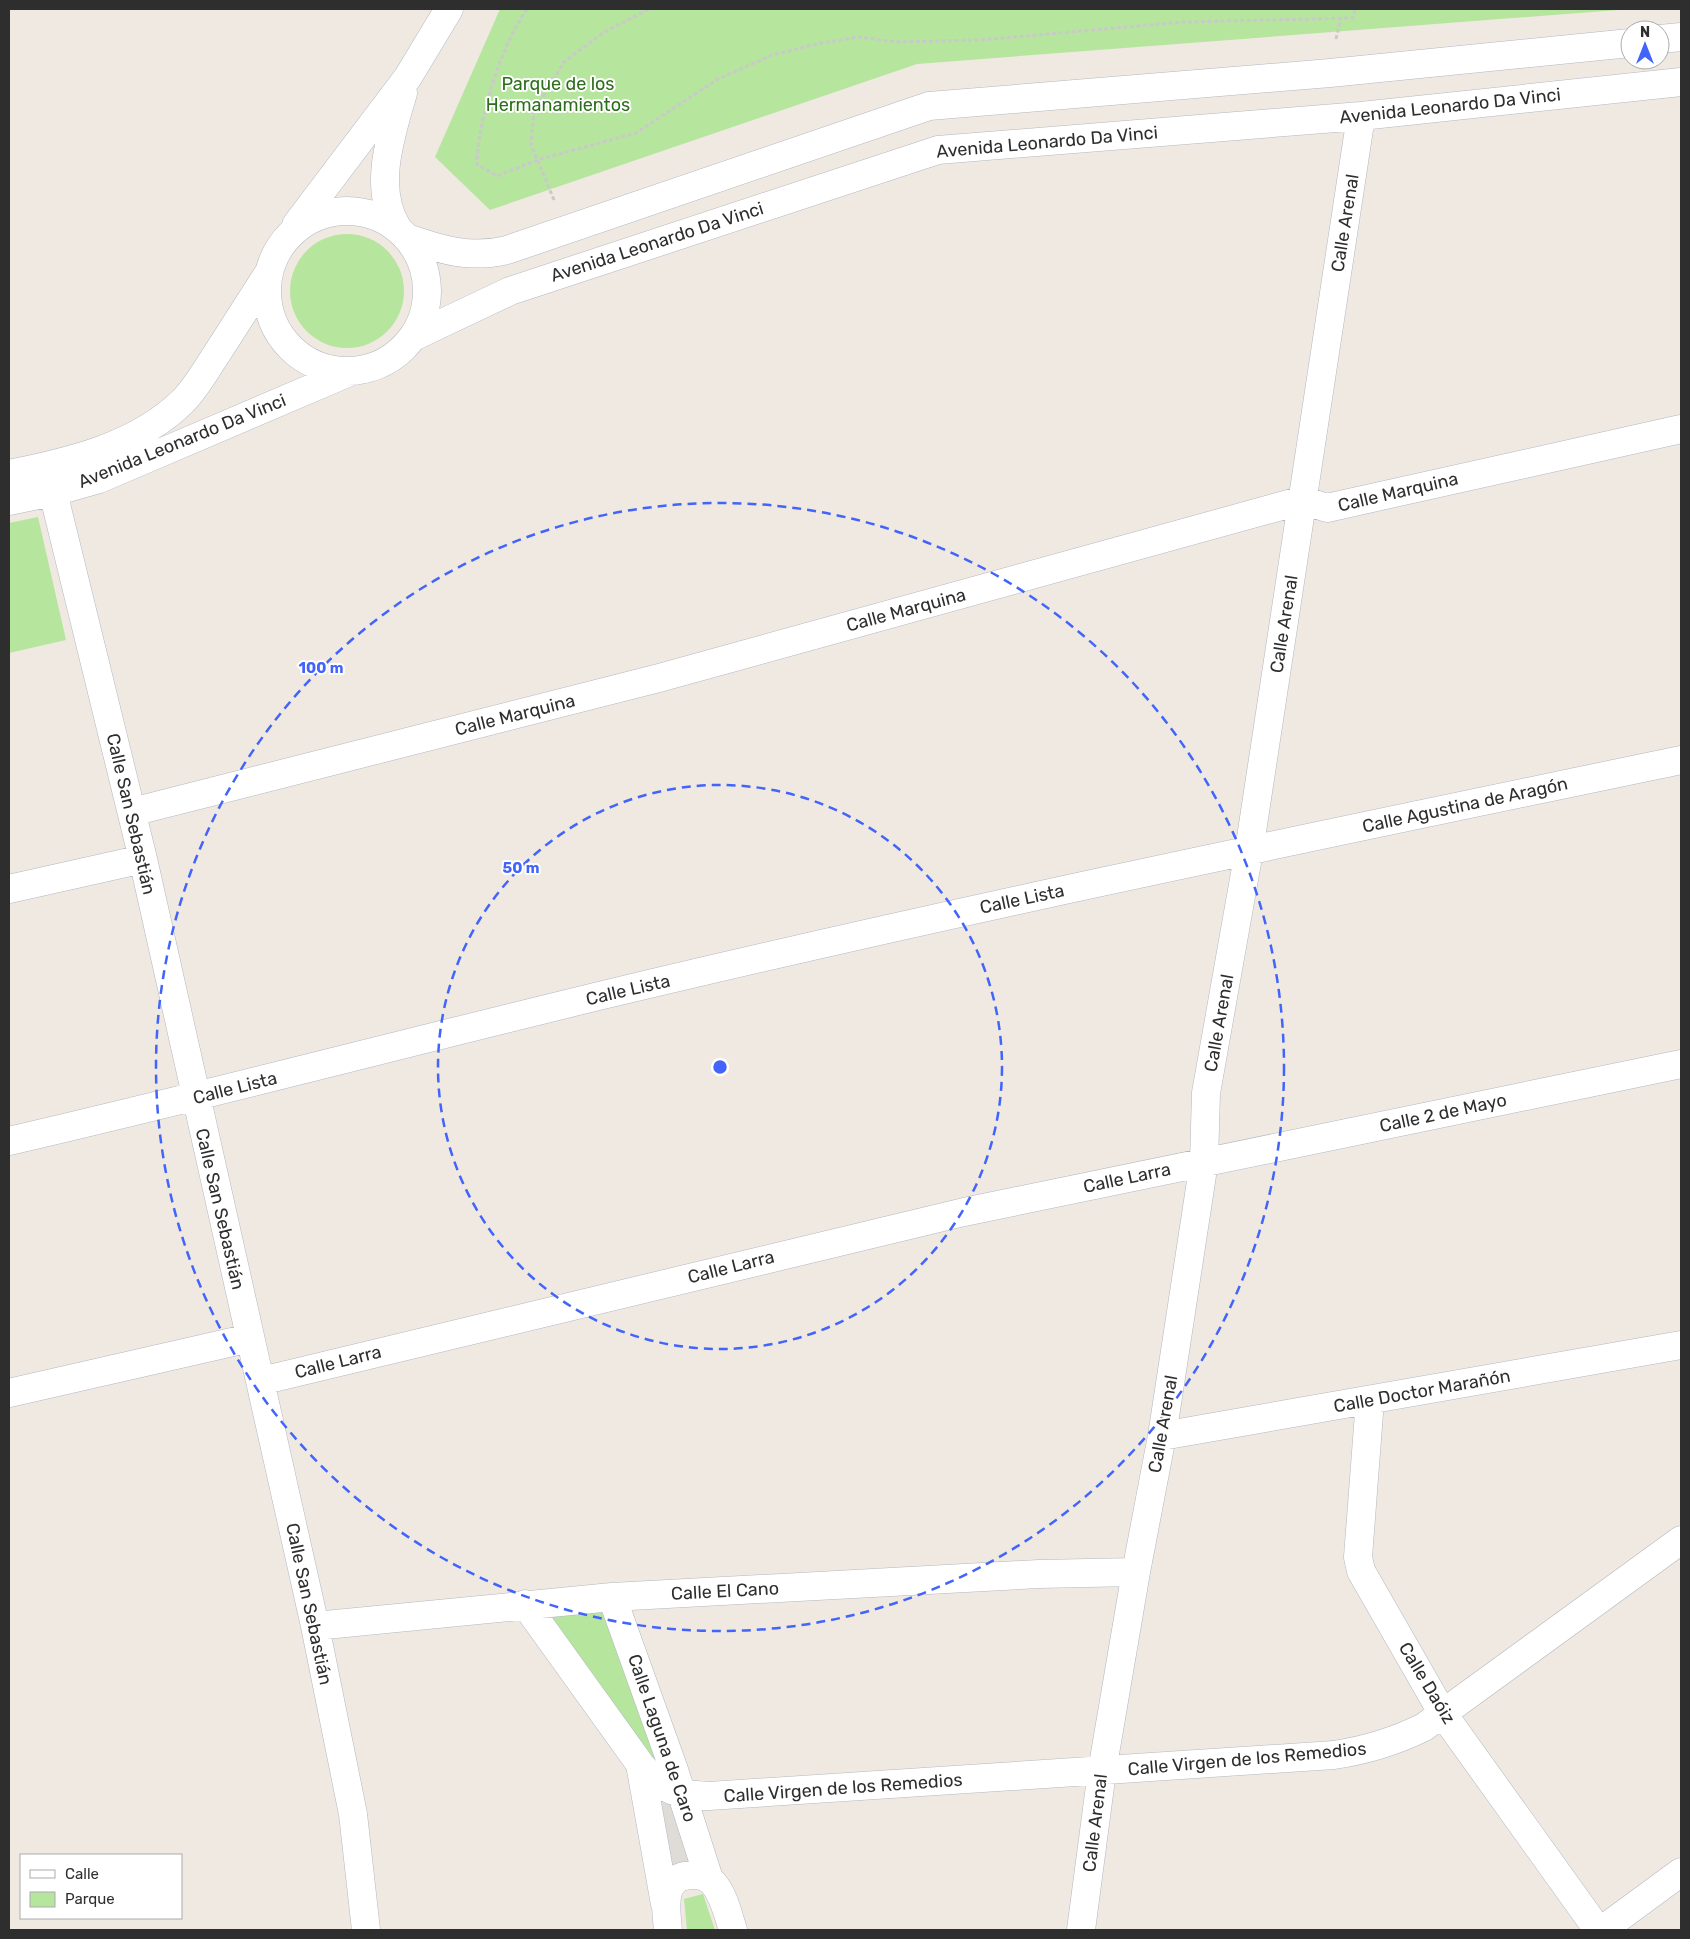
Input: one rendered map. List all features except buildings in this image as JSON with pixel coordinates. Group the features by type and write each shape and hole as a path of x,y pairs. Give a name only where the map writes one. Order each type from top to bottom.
{"street":[{"path":"408,77 390,137 386,167 390,212 422,263 428,292 422,320 413,337 401,351 386,361 364,370 332,370 313,364 296,353 282,339 272,322 268,303 268,273 276,253 408,77 449,9"},
{"path":"288,236 301,225 317,217 342,211 359,212 376,216 403,234 441,250 473,255 508,250 929,106 1330,73 1620,43"},
{"name":"Avenida Leonardo Da Vinci","path":"413,337 502,294 938,150 1361,116 1681,82"},
{"name":"Calle Arenal","path":"1081,1930 1102,1771 1136,1572 1162,1436 1204,1162 1206,1093 1250,850 1361,116"},
{"name":"Avenida Leonardo Da Vinci","path":"9,474 93,453 139,432 165,416 190,394 268,273"},
{"name":"Avenida Leonardo Da Vinci","path":"9,501 53,492 99,479 352,371"},
{"name":"Calle Marquina","path":"132,812 659,678 1303,500 1327,508 1681,428"},
{"name":"Calle San Sebastián","path":"53,492 143,859 195,1098 261,1381 315,1626 353,1814 366,1930"},
{"name":"Calle Agustina de Aragón","path":"1250,850 1681,760"},
{"name":"Calle Lista","path":"9,1141 195,1098 602,996 989,906 1250,850"},
{"path":"9,889 143,859"},
{"name":"Calle 2 de Mayo","path":"1204,1162 1681,1064"},
{"name":"Calle Larra","path":"261,1381 954,1214 1204,1162"},
{"path":"9,1393 250,1338"},
{"name":"Calle Doctor Marañón","path":"1162,1436 1681,1345"},
{"name":"Calle Daóiz","path":"1370,1400 1358,1557 1361,1571 1443,1714 1598,1930"},
{"name":"Calle Virgen de los Remedios","path":"640,1764 661,1785 683,1795 722,1795 1102,1771 1334,1754 1365,1750 1403,1738 1443,1714 1681,1540"},
{"name":"Calle El Cano","path":"315,1626 612,1597 1039,1574 1136,1572"},
{"name":"Calle Laguna de Caro","path":"612,1597 683,1795 709,1879"},
{"name":"Calle Laguna de Caro","path":"525,1604 640,1764 668,1930"},
{"path":"1602,1930 1681,1872"},
{"name":"Calle Laguna de Caro","path":"665,1904 668,1889 676,1879 689,1875 700,1875 709,1879 717,1888 733,1930"}],"path":[{"path":"526,9 518,21 496,74 477,141 477,164 498,176 537,160 636,133 718,79 772,55 821,43 859,37 897,42 980,40 1183,22 1353,18 1355,9"},
{"path":"564,230 551,189 530,145 534,110 564,62 603,33 649,9"}],"green space":[{"name":"Parque de los Hermanamientos","path":"500,9 1631,9 917,64 490,210 435,157"},
{"path":"347,234 369,239 387,251 399,269 404,291 399,313 387,331 369,343 347,348 325,343 307,331 295,313 290,291 295,269 307,251 325,239"},
{"path":"38,517 66,640 9,653 9,523"},
{"path":"605,1611 662,1768 641,1744 550,1616"},
{"path":"703,1894 715,1930 687,1930 684,1899"}],"shaded area":[{"path":"658,1802 674,1805 693,1864 670,1868"}]}
